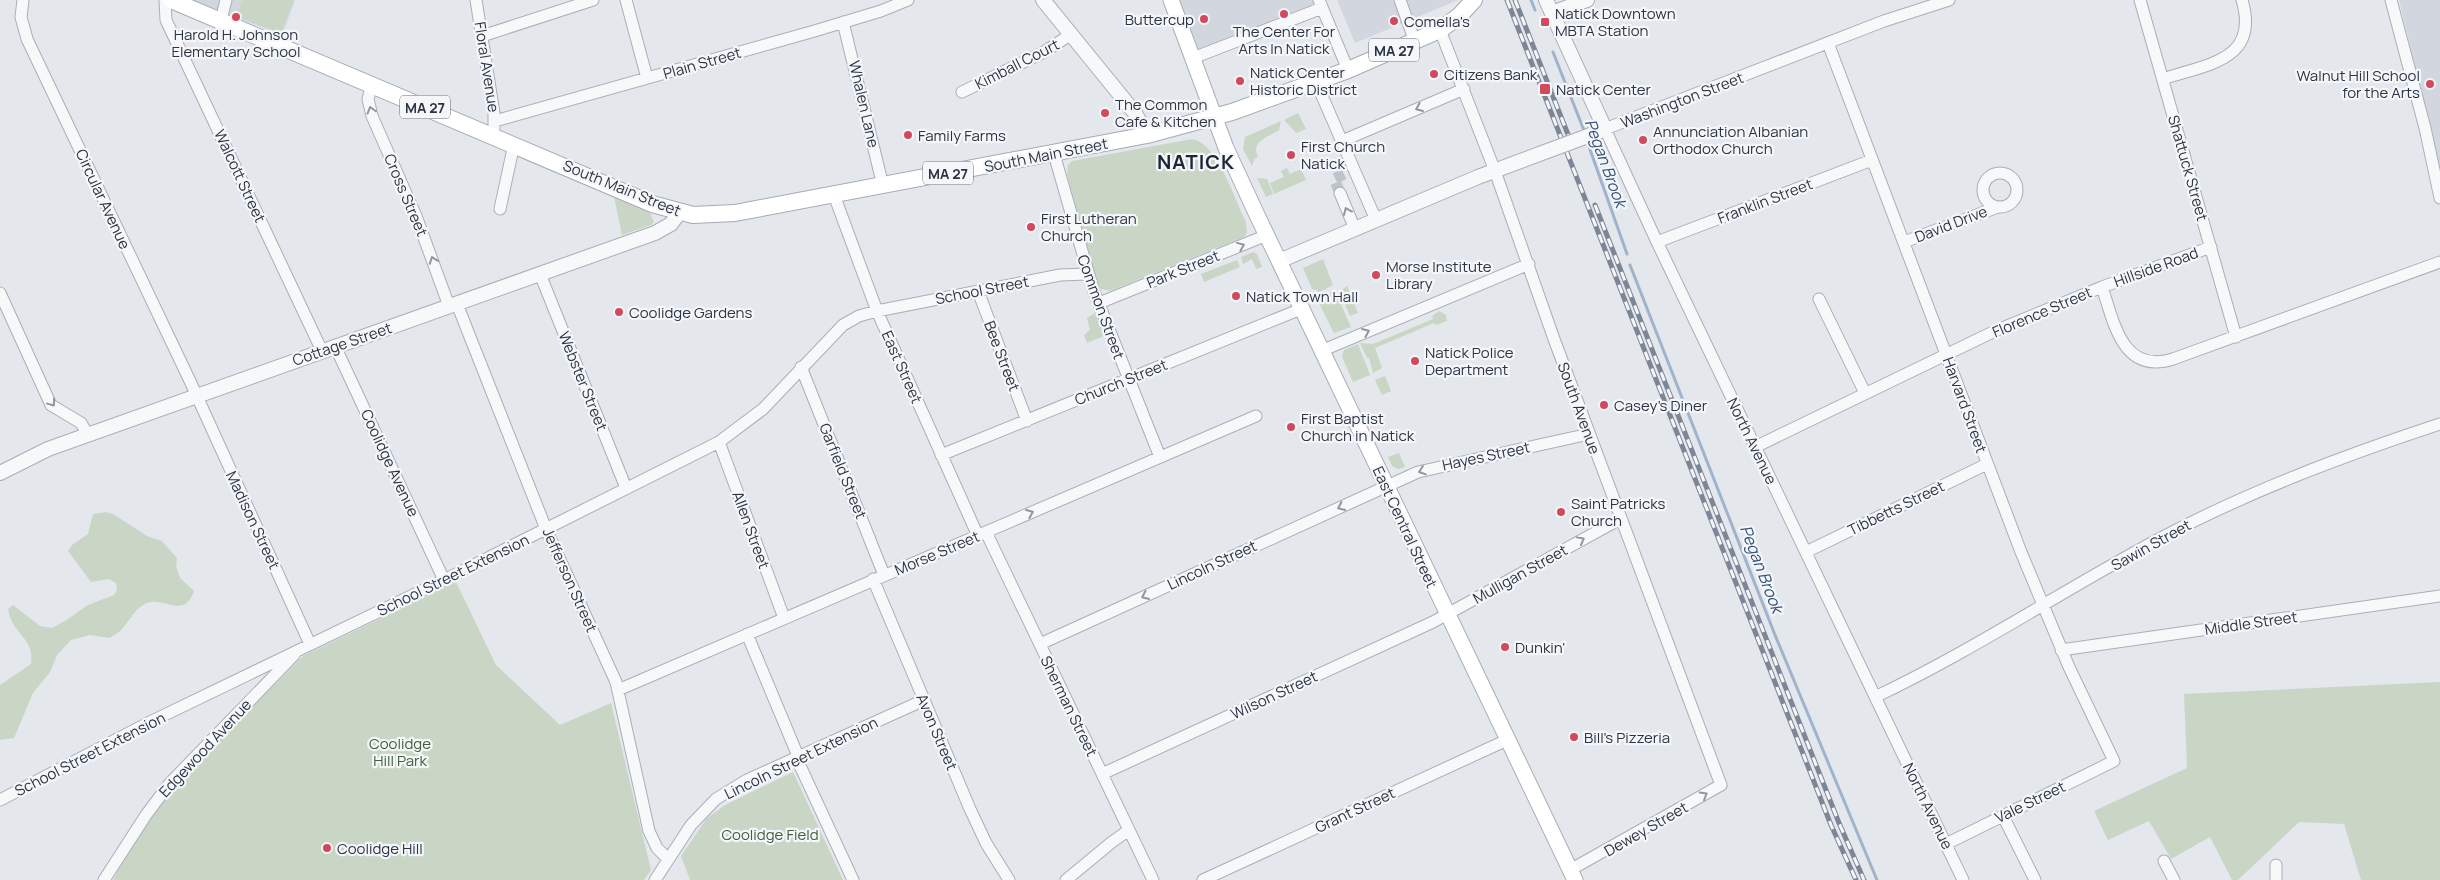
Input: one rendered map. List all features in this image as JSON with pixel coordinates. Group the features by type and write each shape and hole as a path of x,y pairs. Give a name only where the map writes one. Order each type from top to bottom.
{"main road":[{"name":"South Main Street","path":"171,0 372,84 493,127 514,144 652,204 679,213 706,216 735,213 1054,154 1146,135 1215,117"},
{"name":"East Central Street","path":"1171,0 1215,117 1300,309 1572,875"},
{"name":"MA 27","path":"1215,117 1348,70 1415,42 1440,30 1459,16 1474,0"}],"street":[{"name":"Circular Avenue","path":"23,0 21,17 27,38 196,396"},
{"name":"Walcott Street","path":"165,0 166,20 328,349"},
{"path":"221,20 226,0"},
{"name":"Floral Avenue","path":"476,0 493,127"},
{"path":"482,36 593,0"},
{"path":"626,0 648,78"},
{"name":"Plain Street","path":"493,127 648,78 842,22 908,0"},
{"path":"1043,0 1135,113 1146,135"},
{"path":"1400,0 1415,42"},
{"path":"1549,6 1588,0"},
{"name":"Washington Street","path":"1279,261 1495,171 1884,21 1948,0"},
{"name":"Shattuck Street","path":"2140,0 2236,337"},
{"path":"2163,79 2226,57 2237,49 2246,31 2242,0"},
{"path":"2391,0 2430,148 2440,198"},
{"path":"1193,58 1321,4 1348,70"},
{"name":"North Avenue","path":"1549,6 1657,242 1963,880"},
{"name":"Whalen Lane","path":"842,22 883,186"},
{"name":"South Avenue","path":"1440,30 1495,171 1589,434 1721,786"},
{"name":"Kimball Court","path":"962,92 1044,52 1070,35"},
{"name":"Harvard Street","path":"1828,43 2042,606 2114,761"},
{"path":"1316,82 1342,141 1349,171 1376,220"},
{"name":"Cross Street","path":"372,84 368,99 372,116 453,305"},
{"path":"1342,141 1464,89"},
{"path":"500,210 514,144"},
{"name":"Common Street","path":"1054,154 1087,274 1160,457"},
{"name":"Franklin Street","path":"1657,242 1872,160"},
{"path":"1340,192 1355,229"},
{"name":"East Street","path":"834,195 877,310 941,454 982,534"},
{"name":"David Drive","path":"1904,242 1998,206"},
{"name":"Cottage Street","path":"0,472 30,456 659,232 671,224 679,213"},
{"name":"Park Street","path":"1099,303 1267,235"},
{"name":"Hillside Road","path":"2102,286 2211,247"},
{"name":"Florence Street","path":"1755,447 1946,354 2102,286 2117,330 2126,348 2132,354 2147,362 2165,362 2440,262"},
{"path":"1321,351 1528,264"},
{"name":"Webster Street","path":"540,274 626,488"},
{"name":"School Street","path":"877,310 1060,275 1087,274"},
{"name":"Bee Street","path":"978,291 1027,421"},
{"path":"0,293 32,359 51,405 81,422 88,435"},
{"path":"1819,299 1865,393"},
{"name":"Jefferson Street","path":"453,305 546,529 618,690 632,763 649,830 657,848 668,859"},
{"name":"Church Street","path":"941,454 1027,421 1300,309"},
{"name":"School Street Extension","path":"0,800 152,721 444,580 719,442 763,409 843,325 859,316 877,310"},
{"name":"Coolidge Avenue","path":"328,349 444,580"},
{"name":"Garfield Street","path":"801,367 884,575"},
{"name":"Madison Street","path":"196,396 305,647"},
{"name":"Morse Street","path":"618,690 1256,416"},
{"name":"Sawin Street","path":"1875,697 2199,519 2326,463 2440,424"},
{"name":"Hayes Street","path":"1385,486 1418,472 1440,466 1589,434"},
{"name":"Allen Street","path":"719,442 784,618"},
{"name":"Tibbetts Street","path":"1806,552 1987,464"},
{"name":"Lincoln Street","path":"1040,644 1385,486"},
{"name":"Mulligan Street","path":"1446,615 1620,518"},
{"name":"Sherman Street","path":"982,534 1040,644 1153,880"},
{"name":"Avon Street","path":"873,579 978,826 1009,880"},
{"name":"Middle Street","path":"2062,650 2440,596"},
{"name":"Wilson Street","path":"1102,774 1446,615"},
{"path":"747,634 797,757 853,880"},
{"name":"Edgewood Avenue","path":"104,880 146,815 170,783 305,647"},
{"name":"Lincoln Street Extension","path":"655,880 691,825 716,799 747,780 924,700"},
{"name":"Grant Street","path":"1204,880 1507,740"},
{"name":"Vale Street","path":"1946,844 2114,761"},
{"name":"Dewey Street","path":"1572,875 1721,786"},
{"path":"2003,816 2035,880"},
{"path":"1066,880 1129,830"},
{"path":"2164,861 2174,880"},
{"path":"2276,865 2276,880"}],"shaded area":[{"path":"192,0 242,0 236,17 295,0 282,35"},
{"path":"1178,0 1313,0 1315,6 1197,50"},
{"path":"1337,0 1458,0 1355,43"},
{"name":"Walnut Hill School for the Arts","path":"2399,0 2440,0 2440,168"}],"green space":[{"path":"242,0 294,0 281,33 236,17"},
{"path":"1298,113 1306,129 1296,133 1284,120"},
{"path":"1281,121 1279,130 1258,143 1256,152 1258,157 1255,158 1252,166 1243,149 1245,137"},
{"path":"1192,139 1210,150 1217,161 1246,222 1247,233 1244,237 1110,291 1101,289 1096,284 1067,174 1068,165 1072,161"},
{"path":"1287,168 1290,174 1301,169 1306,180 1274,194 1270,183 1284,177 1281,171"},
{"path":"1257,178 1267,179 1273,194 1266,197"},
{"path":"614,197 650,213 654,222 651,225 622,235"},
{"path":"1253,252 1257,254 1262,267 1256,269 1252,259 1243,264 1241,257"},
{"path":"1323,259 1333,285 1318,293 1317,290 1312,289 1303,268"},
{"path":"1237,260 1240,267 1204,282 1201,274"},
{"path":"1347,286 1358,313 1350,316 1340,292"},
{"path":"1335,291 1351,327 1334,333 1319,303 1320,297"},
{"path":"1439,311 1446,315 1447,321 1436,325 1434,323 1375,348 1382,368 1373,373 1369,358 1367,358 1360,343 1373,344 1433,319 1432,316"},
{"path":"1095,313 1104,336 1087,343 1084,335 1090,330 1087,318"},
{"path":"1358,344 1370,375 1353,382 1342,357 1344,350"},
{"path":"1385,376 1391,391 1382,395 1375,380"},
{"path":"1399,453 1405,467 1398,469 1392,466 1388,457"},
{"path":"106,512 113,514 147,536 162,541 177,558 176,566 180,578 194,591 190,600 179,606 161,602 147,603 136,611 122,629 110,638 90,635 71,640 57,655 50,672 33,693 14,738 0,740 0,685 31,664 30,648 10,618 8,609 13,605 40,626 52,628 88,605 114,595 117,590 116,583 109,579 91,582 68,551 72,545 88,534 93,514"},
{"name":"Coolidge Hill Park","path":"456,582 496,665 560,725 611,703 651,870 644,880 113,880 126,856 159,807 181,779 303,656"},
{"path":"2440,682 2440,880 2361,880 2344,824 2299,822 2238,880 2232,880 2210,837 2171,859 2149,821 2108,840 2094,811 2187,768 2184,694"},
{"name":"Coolidge Field","path":"793,772 843,880 690,880 681,856 707,818 725,805"}],"waterway":[{"name":"Pegan Brook","path":"1531,0 1535,10"},
{"name":"Pegan Brook","path":"1553,52 1585,133"},
{"name":"Pegan Brook","path":"1587,141 1627,254"},
{"name":"Pegan Brook","path":"1630,265 1775,635 1877,880"}],"tunnel":[{"path":"1340,193 1334,179 1344,174"}],"railway":[{"path":"1507,0 1831,825 1856,880"},
{"path":"1515,0 1569,137"},
{"path":"1595,205 1839,823 1864,880"}],"place":[{"name":"The Center For Arts In Natick","path":"1284,14"},
{"name":"Harold H. Johnson Elementary School","path":"236,17"},
{"name":"Buttercup","path":"1204,19"},
{"name":"Comella's","path":"1394,21"},
{"name":"Natick Downtown MBTA Station","path":"1545,22"},
{"name":"Citizens Bank","path":"1434,74"},
{"name":"Natick Center Historic District","path":"1240,81"},
{"name":"Walnut Hill School for the Arts","path":"2430,84"},
{"name":"Natick Center","path":"1545,89"},
{"name":"The Common Cafe & Kitchen","path":"1105,113"},
{"name":"Family Farms","path":"908,135"},
{"name":"Annunciation Albanian Orthodox Church","path":"1643,140"},
{"name":"First Church Natick","path":"1291,155"},
{"name":"First Lutheran Church","path":"1031,227"},
{"name":"Morse Institute Library","path":"1376,275"},
{"name":"Natick Town Hall","path":"1236,296"},
{"name":"Coolidge Gardens","path":"619,312"},
{"name":"Natick Police Department","path":"1415,361"},
{"name":"Casey's Diner","path":"1604,405"},
{"name":"First Baptist Church in Natick","path":"1291,427"},
{"name":"Saint Patricks Church","path":"1561,512"},
{"name":"Dunkin'","path":"1505,647"},
{"name":"Bill's Pizzeria","path":"1574,737"},
{"name":"Coolidge Hill","path":"327,848"}],"district":[{"name":"NATICK","path":"1196,161"}]}
